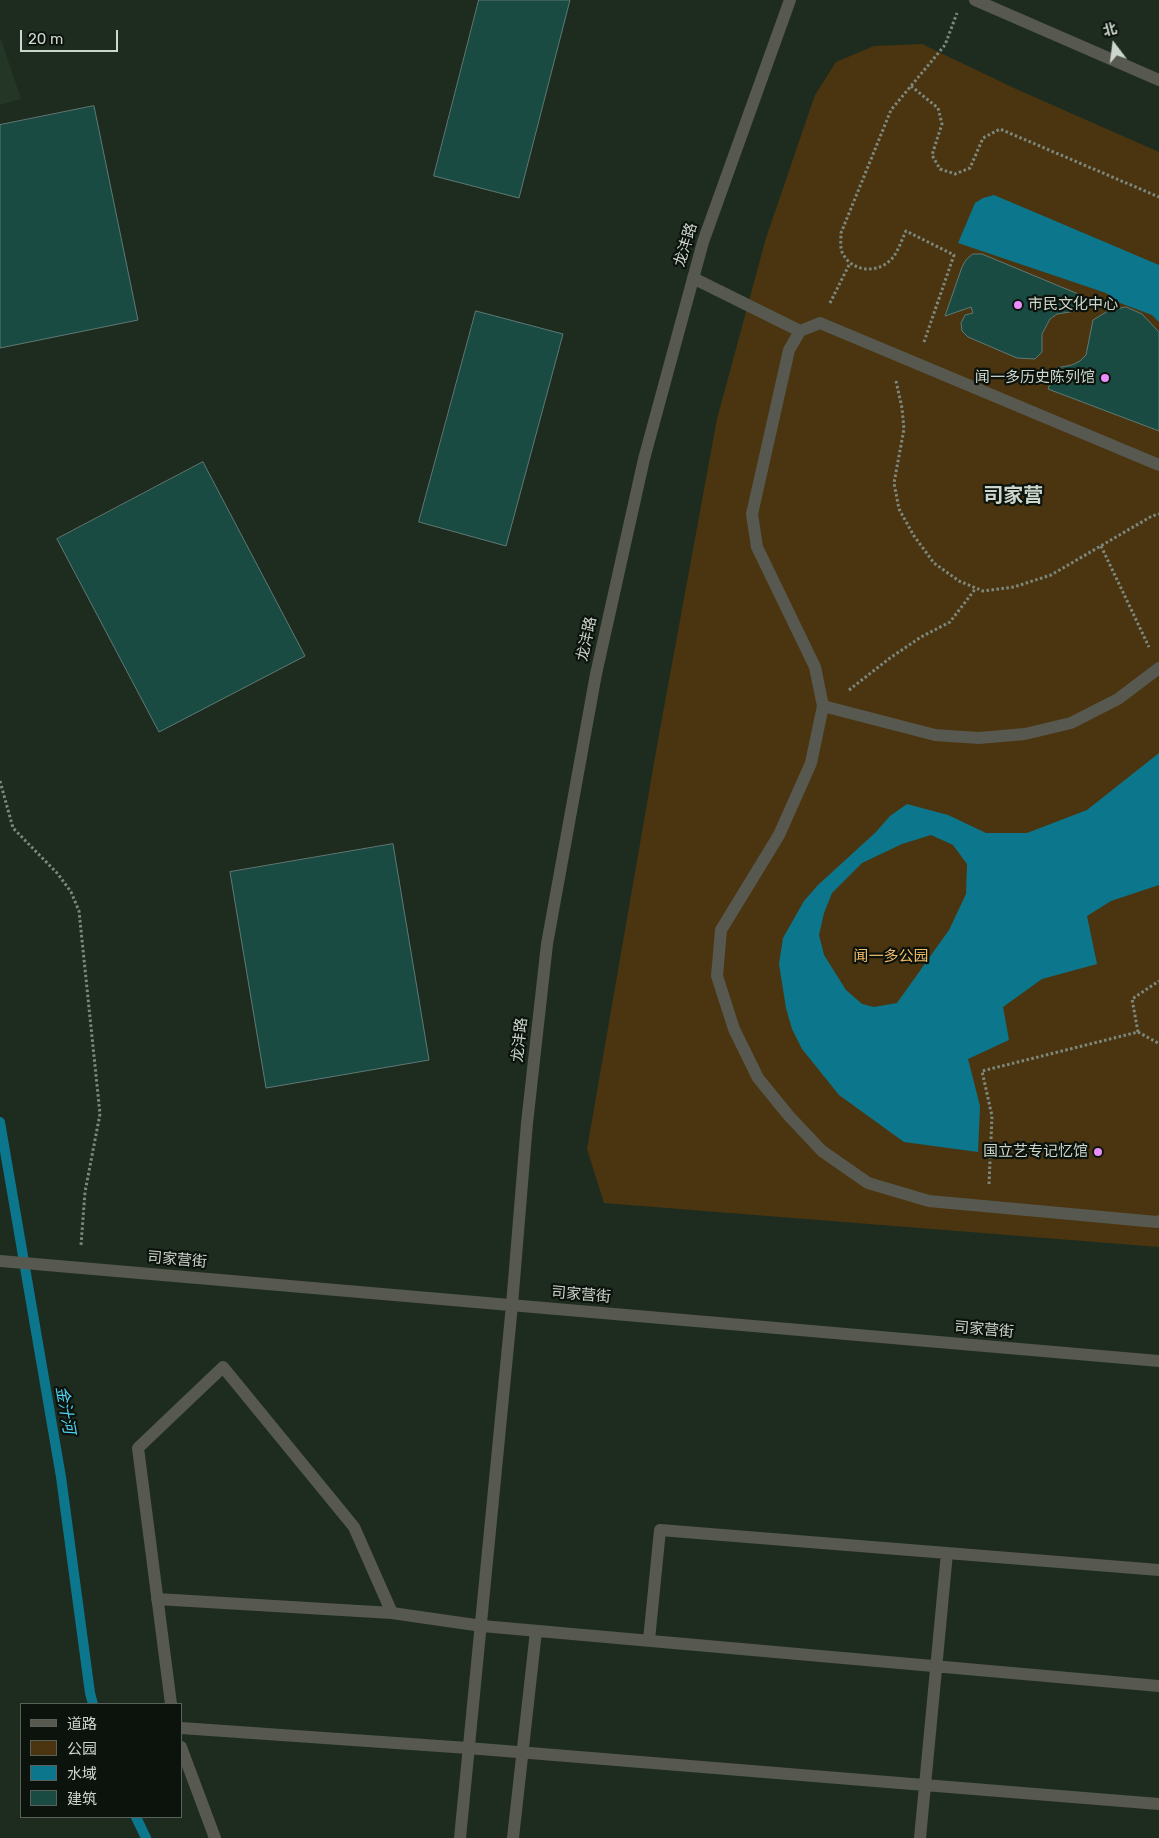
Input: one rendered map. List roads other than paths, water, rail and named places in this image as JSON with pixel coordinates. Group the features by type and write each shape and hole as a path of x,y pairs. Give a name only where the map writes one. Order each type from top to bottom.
{"street":[{"name":"龙沣路","path":"460,1838 482,1626 527,1123 547,944 596,674 637,487 703,242 790,0"},
{"path":"975,0 1159,80"},
{"path":"693,278 800,331"},
{"path":"1159,465 820,323 800,331 789,350 752,514 757,547 815,667 823,706 811,763 779,835 721,930 717,976 734,1029 758,1078 789,1116 822,1151 868,1183 929,1201 1159,1221"},
{"path":"823,706 935,735 979,738 1025,734 1072,722 1087,715 1118,699 1159,668"},
{"name":"司家营街","path":"0,1262 1159,1361"},
{"path":"171,1703 138,1448 223,1367 354,1527 392,1613"},
{"path":"649,1640 660,1530 1159,1570"},
{"path":"920,1838 947,1553"},
{"path":"157,1599 392,1613 482,1626 1159,1686"},
{"path":"513,1838 536,1631"},
{"path":"182,1728 523,1752 1159,1804"},
{"path":"182,1750 215,1838"}],"water":[{"path":"994,195 1159,265 1159,322 1152,315 1120,303 1106,293 958,243 975,203 983,198"},
{"path":"1159,753 1159,885 1111,901 1087,916 1097,964 1042,979 1003,1007 1009,1040 968,1059 980,1106 978,1152 904,1142 839,1095 802,1049 792,1029 786,1008 779,964 783,938 804,901 818,885 876,832 890,816 907,804 948,815 986,833 1027,833 1087,810","holes":["931,835 953,845 967,864 966,894 949,930 897,1003 874,1007 862,1004 846,990 824,955 819,935 824,913 832,893 862,863 902,844"]}],"waterway":[{"name":"金汁河","path":"0,1122 61,1477 93,1703"},
{"name":"金汁河","path":"136,1818 146,1838"}],"place":[{"name":"市民文化中心","path":"1018,305"},
{"name":"闻一多历史陈列馆","path":"1105,378"},
{"name":"国立艺专记忆馆","path":"1098,1152"}],"district":[{"name":"司家营","path":"1013,496"}],"park label":[{"name":"闻一多公园","path":"891,957"}]}
